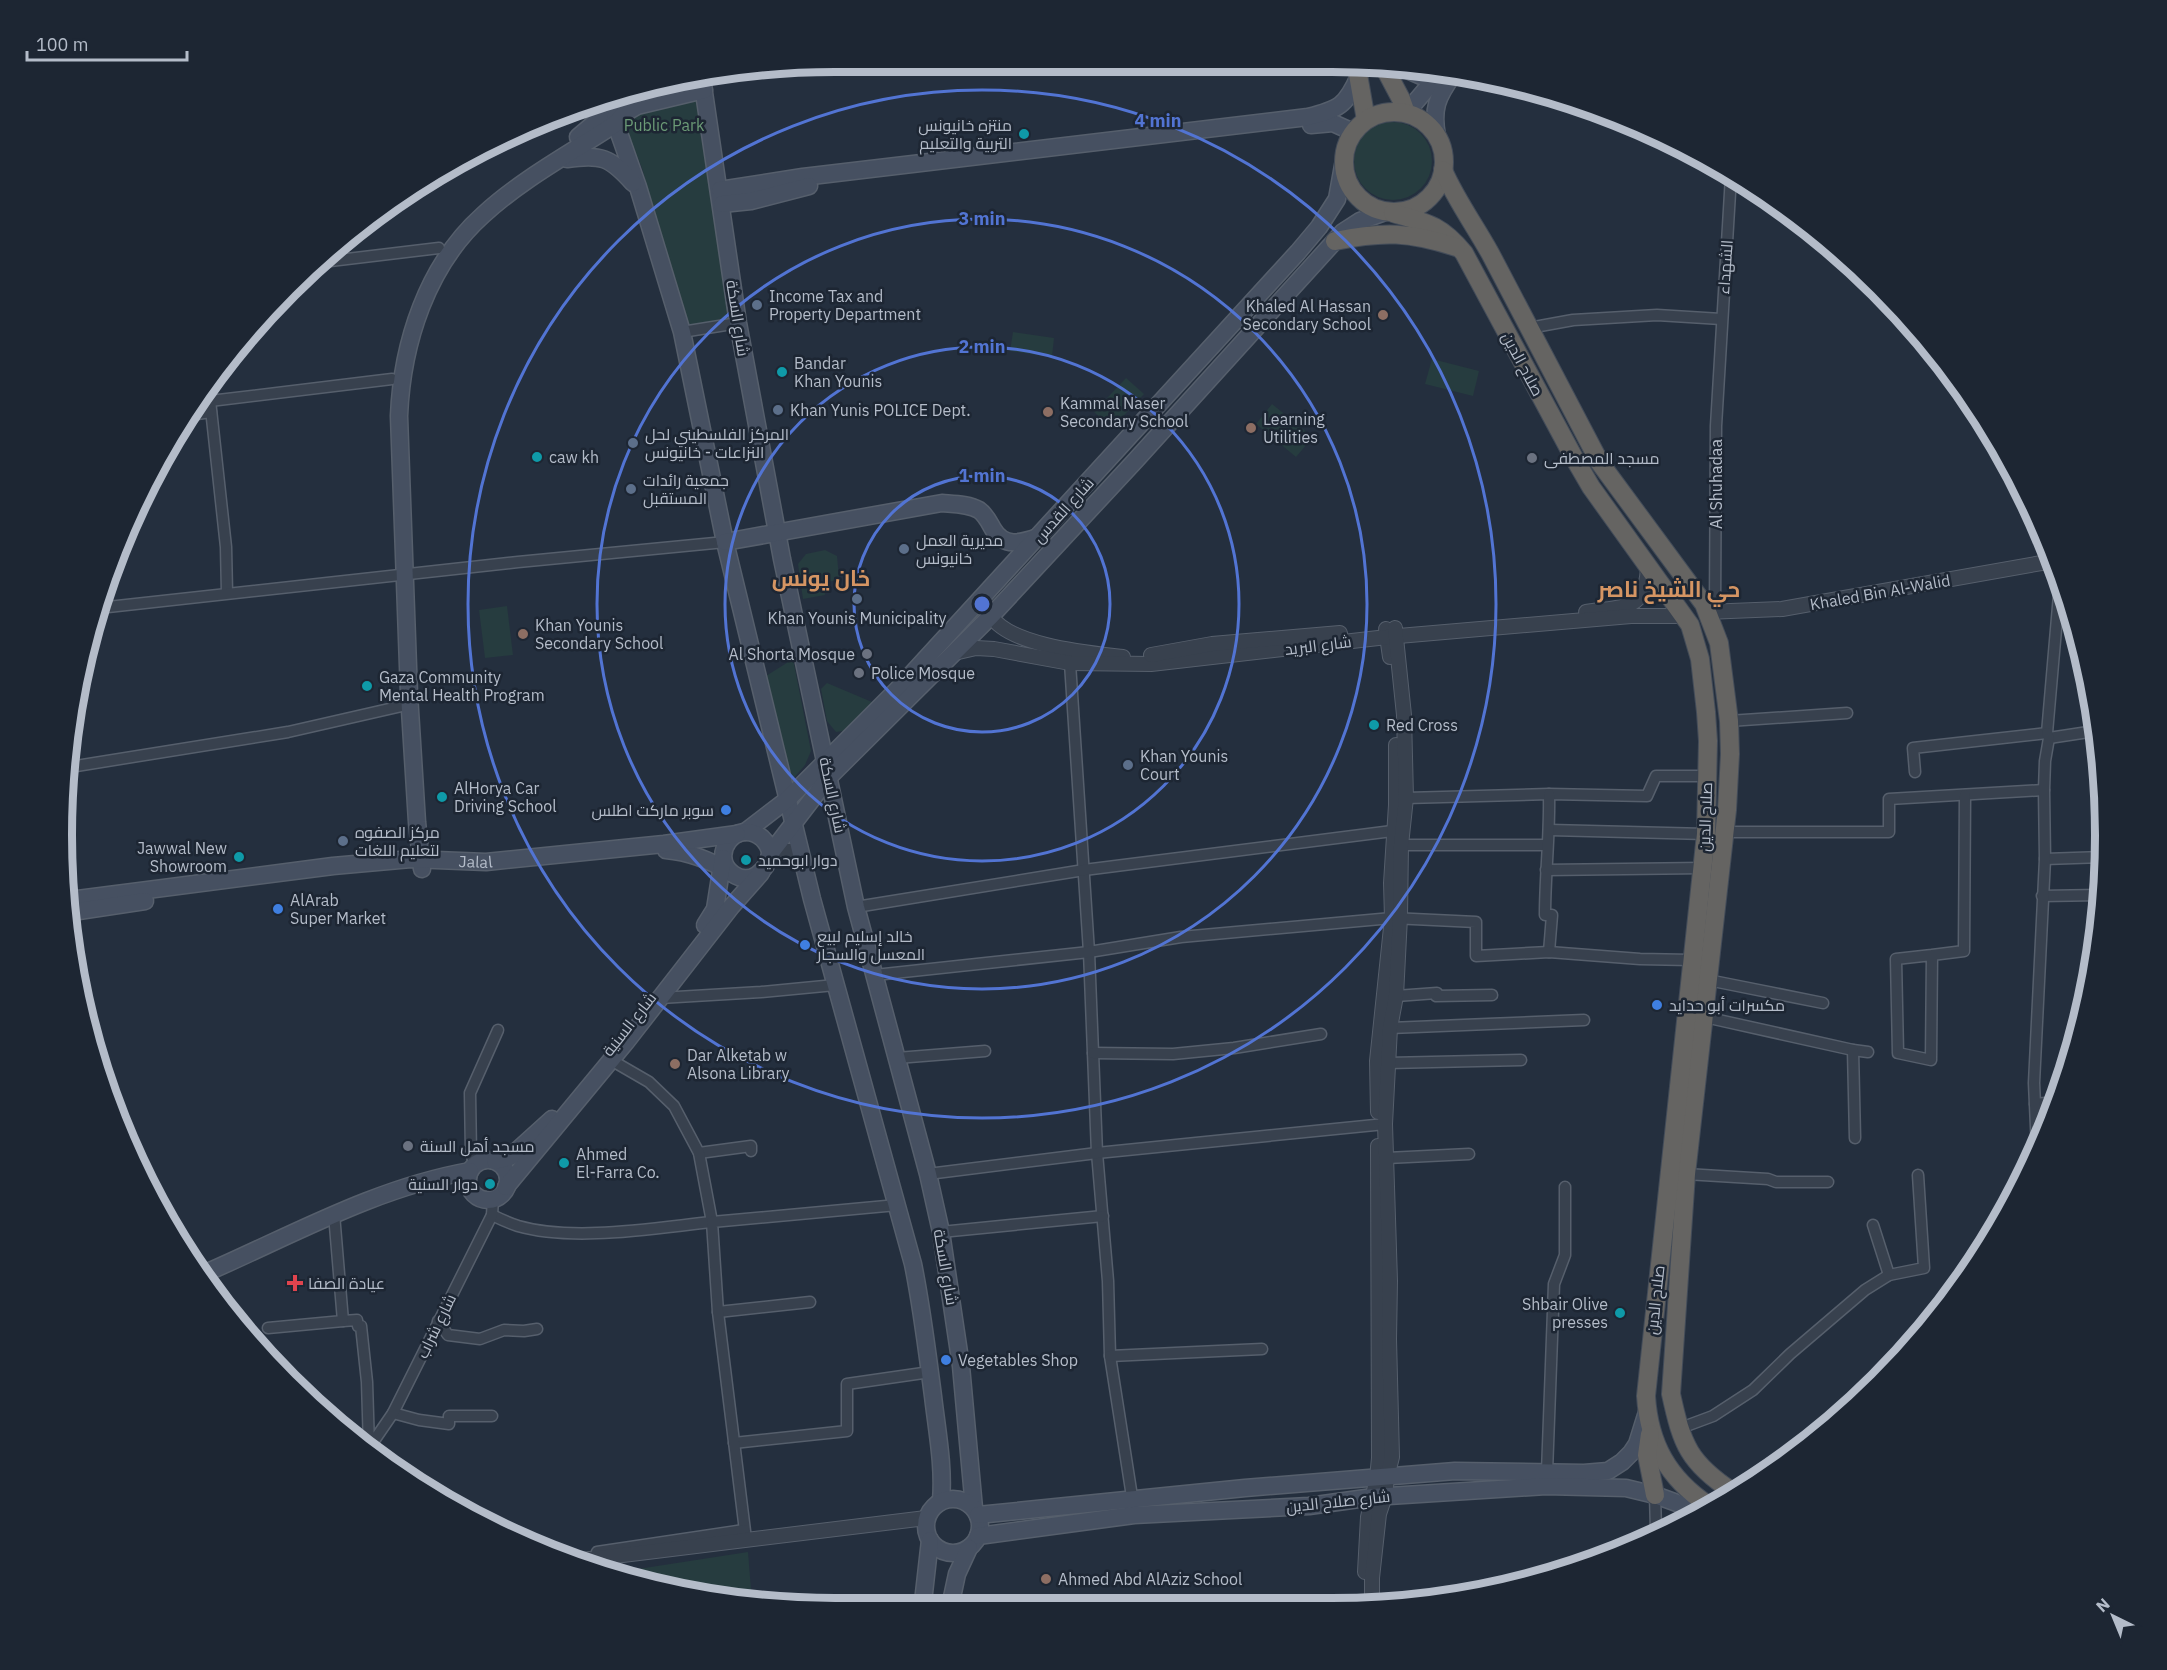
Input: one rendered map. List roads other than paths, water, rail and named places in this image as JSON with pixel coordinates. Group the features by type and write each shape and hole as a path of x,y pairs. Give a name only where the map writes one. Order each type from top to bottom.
{"highway":[{"path":"1358,73 1360,126"},
{"path":"1388,75 1406,113"},
{"path":"1385,112 1406,113 1427,124 1437,136 1442,148 1443,170 1437,189 1428,200 1408,211 1389,212 1363,203 1353,193 1346,181 1344,153 1360,126 1385,112"},
{"name":"صلاح الدين","path":"1443,170 1455,197 1474,224 1600,463 1711,611 1719,643 1729,721 1730,754 1725,832 1686,1174 1671,1394 1678,1429 1685,1447 1696,1462 1716,1481 1727,1488"},
{"name":"صلاح الدين","path":"1389,212 1431,224 1452,238 1461,249 1591,487 1690,625 1700,659 1708,741 1706,834 1646,1396 1649,1421 1661,1457 1679,1481 1704,1501"},
{"path":"1335,241 1388,233 1416,235 1461,249"},
{"path":"1524,363 1542,351"},
{"path":"1691,966 1694,983 1708,983"},
{"path":"1649,1421 1647,1455 1655,1495"}],"main road":[{"path":"721,197 803,177 1308,117 1333,111 1343,104 1351,96 1357,73"},
{"path":"1406,113 1438,80"},
{"path":"1437,136 1434,121 1435,105 1443,89 1444,81"},
{"path":"416,864 402,706 399,416 402,373 416,322 435,278 458,242 482,216 510,193 615,124 625,113 637,106 703,85"},
{"name":"شارع السكة","path":"703,85 738,323 781,554 856,907 928,1174 941,1232 961,1366 976,1511"},
{"name":"شارع السكة","path":"608,107 638,188 682,332 725,542 803,860 835,985 897,1204 923,1316 943,1480 941,1501"},
{"path":"416,864 417,822 390,418 392,379 410,312 439,248 455,227 489,195 592,127 598,120 602,108"},
{"path":"721,197 751,201 801,188 883,174 1237,132 1333,123 1360,126"},
{"path":"560,160 587,156 599,157 620,169 638,188"},
{"name":"شارع القدس","path":"767,863 828,770 898,689 1319,227 1337,200 1344,160"},
{"name":"شارع القدس","path":"741,833 828,770 954,653 991,616 1335,241 1360,221 1389,212"},
{"path":"725,542 942,503 977,509 988,519 994,531 1007,542 1023,543 1039,536"},
{"path":"730,562 737,552 753,546 769,547 781,554"},
{"path":"752,832 765,841 770,848 767,863 747,878 726,866 726,844 741,833 752,832"},
{"name":"Jalal","path":"75,899 223,879 416,864 486,862 664,844 741,833"},
{"name":"Jalal","path":"77,911 254,885 380,871 416,864 486,867 522,861 663,850 691,854 726,866"},
{"name":"شارع السنية","path":"492,1207 767,863"},
{"name":"شارع السنية","path":"210,1271 385,1192 472,1168 488,1160 495,1161 510,1157 521,1149 559,1113 711,916 726,866"},
{"path":"495,1161 505,1170 508,1181 506,1187"},
{"path":"472,1168 468,1184 471,1190 492,1207"},
{"name":"شارع صلاح الدين","path":"973,1542 1133,1507 1302,1482 1455,1471 1584,1473 1608,1471 1626,1459 1649,1421"},
{"name":"شارع صلاح الدين","path":"976,1511 1310,1506 1379,1497 1546,1486 1626,1488 1655,1495 1691,1508"},
{"path":"952,1598 957,1574 973,1542 981,1524 976,1511 958,1498 941,1501 933,1506 926,1518 926,1532 930,1540 943,1551 952,1553 973,1542"},
{"path":"923,1598 930,1540"}],"street":[{"name":"الشهداء","path":"1721,358 1721,319 1730,185"},
{"path":"332,261 439,248"},
{"path":"1528,328 1573,320 1657,315 1721,319"},
{"path":"682,332 738,323"},
{"name":"Al Shuhadaa","path":"1711,611 1716,426 1721,358"},
{"path":"227,593 225,547 210,401 392,379"},
{"path":"107,607 725,542"},
{"name":"Khaled Bin Al-Walid","path":"1711,611 1782,609 2044,563"},
{"name":"شارع البريد","path":"954,653 976,648 994,649 1070,663 1151,664 1391,633 1567,616 1635,602 1644,592 1648,566"},
{"path":"2036,1129 2034,1083 2045,859 2045,761 2058,602"},
{"name":"شارع البريد","path":"991,616 1004,630 1033,641 1065,650 1122,657 1160,654 1212,644 1631,616 1683,616"},
{"path":"1372,1596 1379,1497 1382,1478 1392,1457 1387,1158 1377,1061 1396,918 1401,845 1398,830 1406,798 1403,704 1391,633"},
{"path":"1382,1478 1377,1410 1382,1125 1390,1028 1396,996 1398,830 1391,633"},
{"path":"1070,663 1089,951 1097,1153 1108,1281 1110,1356 1133,1507"},
{"path":"76,766 288,732 402,706"},
{"path":"1729,721 1847,713"},
{"path":"1915,772 1913,748 2088,732"},
{"path":"1406,798 1550,794 1647,796 1656,776 1707,776"},
{"path":"1725,832 1889,832 1889,799 2044,790"},
{"path":"1549,952 1552,915 1545,915 1550,794"},
{"path":"1932,955 1931,1060 1898,1053 1896,959 1964,951 1965,795"},
{"path":"856,907 1084,870 1398,830"},
{"path":"1550,830 1706,834"},
{"path":"1401,845 1547,845"},
{"path":"767,863 786,851 794,851 803,860"},
{"path":"2045,859 2094,857"},
{"path":"1546,870 1703,868"},
{"path":"2042,896 2092,895"},
{"path":"875,975 1089,951 1181,937 1396,918 1476,922 1476,956 1549,952 1640,959 1691,966"},
{"path":"1708,983 1823,1003"},
{"path":"660,998 835,985"},
{"path":"1396,996 1437,993 1436,996 1492,995"},
{"path":"1705,1017 1868,1052"},
{"path":"1390,1028 1584,1020"},
{"path":"472,1168 470,1093 498,1030"},
{"path":"1093,1053 1173,1054 1234,1048 1321,1034"},
{"path":"1853,1050 1855,1138"},
{"path":"897,1059 985,1051"},
{"path":"611,1060 649,1082 674,1106 699,1153 712,1222 718,1312 745,1534"},
{"path":"1388,1063 1521,1060"},
{"path":"2035,1104 2046,1103"},
{"path":"928,1174 1097,1153 1382,1125"},
{"path":"699,1153 751,1146 751,1151"},
{"path":"1387,1158 1468,1154"},
{"path":"1686,1174 1768,1179 1776,1182 1828,1182"},
{"path":"1678,1429 1713,1416 1753,1390 1790,1354 1865,1290 1889,1275 1924,1268 1918,1175"},
{"path":"1547,1472 1554,1284 1565,1255 1565,1187"},
{"path":"492,1207 518,1226 586,1233 897,1204"},
{"name":"شارع شراب","path":"373,1442 393,1413 492,1207"},
{"path":"334,1214 343,1321"},
{"path":"941,1232 1102,1216"},
{"path":"1873,1225 1889,1275"},
{"path":"718,1312 810,1302"},
{"path":"268,1328 357,1320 358,1326 361,1326 367,1382 369,1438"},
{"path":"438,1321 448,1335 480,1339 504,1330 537,1329"},
{"path":"1110,1356 1262,1349"},
{"path":"734,1443 847,1431 847,1384 930,1372"},
{"path":"393,1413 419,1420 449,1424 449,1416 492,1416"},
{"path":"1655,1495 1656,1525"},
{"path":"1365,1597 1368,1517 1379,1497"},
{"path":"582,1555 745,1534 926,1518"},
{"path":"591,1558 745,1534"}],"place":[{"name":"منتزه خانيونس التربية والتعليم","path":"1024,134"},
{"name":"Income Tax and Property Department","path":"757,305"},
{"name":"Khaled Al Hassan Secondary School","path":"1383,315"},
{"name":"Bandar Khan Younis","path":"782,372"},
{"name":"Khan Yunis POLICE Dept.","path":"778,410"},
{"name":"Kammal Naser Secondary School","path":"1048,412"},
{"name":"Learning Utilities","path":"1251,428"},
{"name":"المركز الفلسطيني لحل النزاعات - خانيونس","path":"633,443"},
{"name":"caw kh","path":"537,457"},
{"name":"مسجد المصطفى","path":"1532,458"},
{"name":"جمعية رائدات المستقبل","path":"631,489"},
{"name":"مديرية العمل خانيونس","path":"904,549"},
{"name":"Khan Younis Municipality","path":"857,599"},
{"name":"Khan Younis Secondary School","path":"523,634"},
{"name":"Al Shorta Mosque","path":"867,654"},
{"name":"Police Mosque","path":"859,673"},
{"name":"Gaza Community Mental Health Program","path":"367,686"},
{"name":"Red Cross","path":"1374,725"},
{"name":"Khan Younis Court","path":"1128,765"},
{"name":"AlHorya Car Driving School","path":"442,797"},
{"name":"سوبر ماركت اطلس","path":"726,810"},
{"name":"مركز الصفوه لتعليم اللغات","path":"343,841"},
{"name":"Jawwal New Showroom","path":"239,857"},
{"name":"دوار ابوحميد","path":"746,860"},
{"name":"AlArab Super Market","path":"278,909"},
{"name":"خالد إسليم لبيع المعسل والسجار","path":"805,945"},
{"name":"مكسرات أبو حدايد","path":"1657,1005"},
{"name":"Dar Alketab w Alsona Library","path":"675,1064"},
{"name":"مسجد أهل السنة","path":"408,1146"},
{"name":"Ahmed El-Farra Co.","path":"564,1163"},
{"name":"دوار السنية","path":"490,1184"},
{"name":"عيادة الصفا","path":"295,1283"},
{"name":"Shbair Olive presses","path":"1620,1313"},
{"name":"Vegetables Shop","path":"946,1360"},
{"name":"Ahmed Abd AlAziz School","path":"1046,1579"}],"district":[{"name":"خان يونس","path":"821,577"},
{"name":"حي الشيخ ناصر","path":"1669,588"}],"park label":[{"name":"Public Park","path":"664,125"}]}
